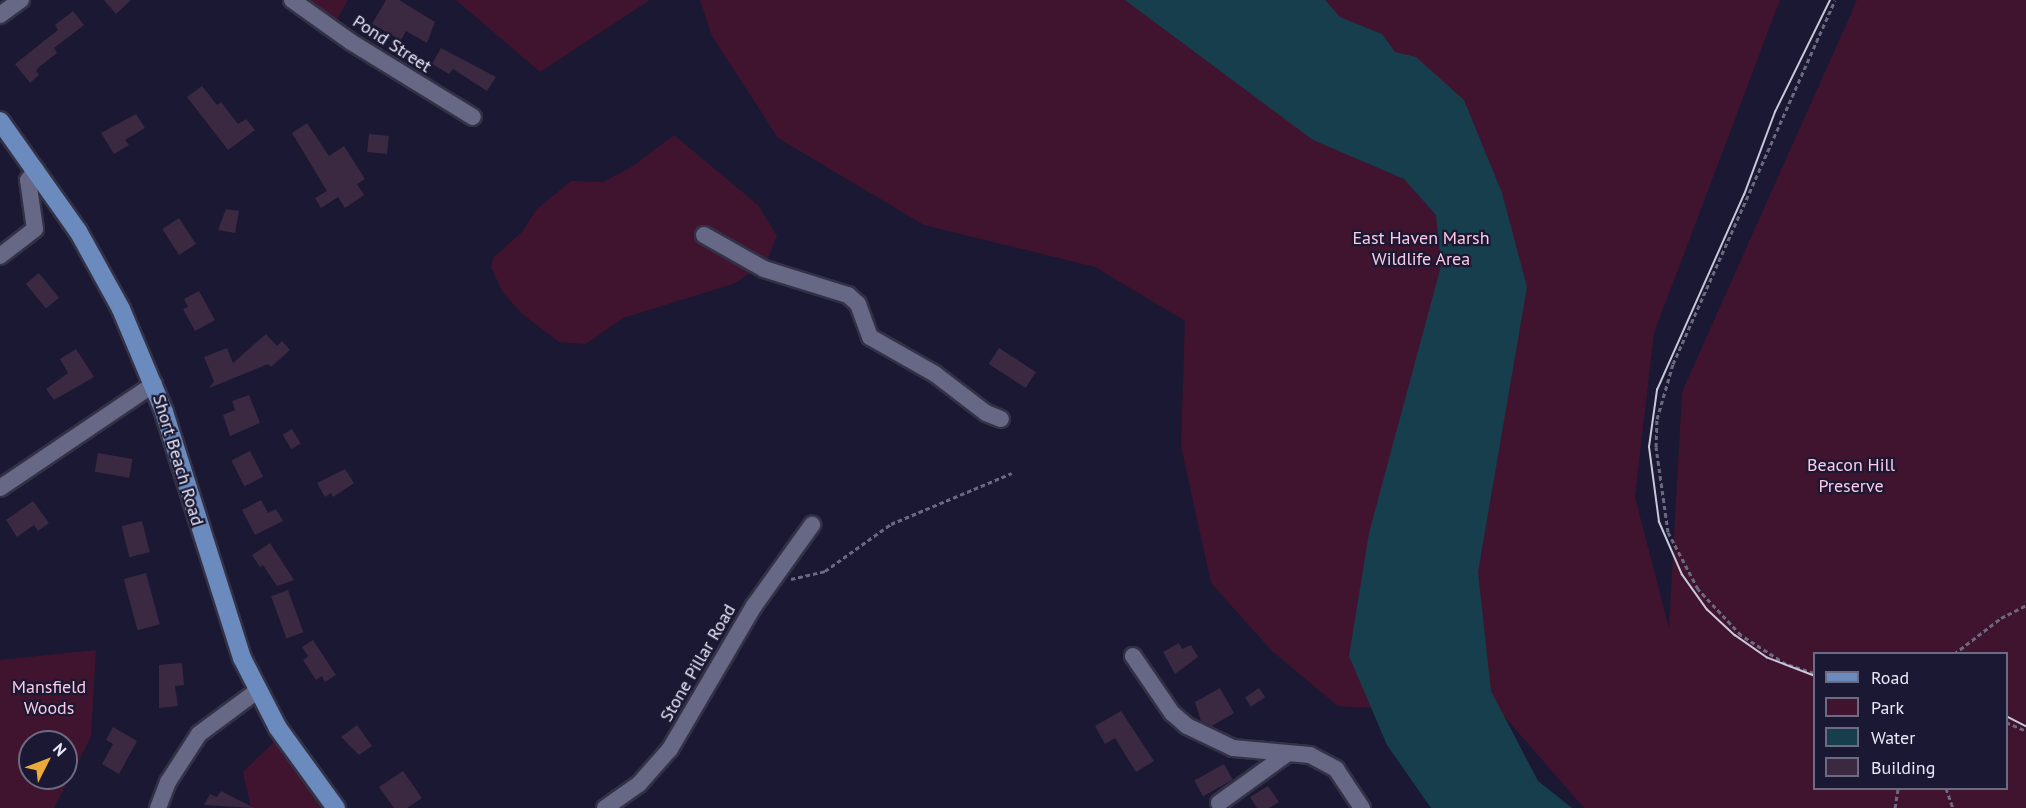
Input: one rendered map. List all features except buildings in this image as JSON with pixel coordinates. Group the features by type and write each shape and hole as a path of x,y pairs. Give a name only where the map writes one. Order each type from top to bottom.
{"main road":[{"name":"Short Beach Road","path":"0,122 36,170 99,267 154,384 222,605 257,691 278,728 336,808"}],"street":[{"path":"0,15 21,0"},
{"name":"Pond Street","path":"292,0 351,42 473,117"},
{"path":"0,256 35,229 28,180 36,170"},
{"path":"704,235 764,269 848,295 858,304 870,337 935,375 986,413 1001,418"},
{"path":"0,488 154,384"},
{"name":"Stone Pillar Road","path":"605,808 639,784 670,749 775,575 812,525"},
{"path":"1133,656 1172,713 1187,726 1233,748 1310,755 1336,769 1362,808"},
{"path":"158,808 168,782 200,734 257,691"},
{"path":"1219,803 1287,754"}],"path":[{"path":"1813,672 1786,664 1742,635 1698,589 1668,532 1656,447 1657,419 1673,364 1835,0"},
{"path":"775,575 797,579 825,571 891,524 1012,474"},
{"path":"1957,652 2001,618 2026,605"},
{"path":"2008,722 2026,731"},
{"path":"1895,808 1898,790"},
{"path":"1946,790 1953,808"}],"green space":[{"path":"301,0 348,0 335,23"},
{"path":"456,0 650,0 540,72"},
{"name":"East Haven Marsh Wildlife Area","path":"700,0 1780,0 1654,333 1635,497 1669,628 1682,392 1857,0 2026,0 2026,808 1584,808 1504,716 1338,706 1272,651 1211,583 1181,446 1185,321 1095,267 924,225 778,138 712,36"},
{"path":"674,135 758,205 777,236 766,263 733,284 623,318 586,344 559,342 521,313 502,291 491,267 493,258 522,232 536,210 571,181 603,182 633,166"},
{"name":"Mansfield Woods","path":"96,650 91,737 78,762 78,730 18,730 18,790 63,790 54,808 0,808 0,660"},
{"path":"277,739 325,808 251,808 243,772"}],"water":[{"path":"1125,0 1325,0 1340,17 1382,34 1395,52 1416,57 1464,100 1502,193 1527,287 1478,572 1491,691 1538,781 1572,808 1431,808 1387,745 1349,656 1369,533 1441,266 1436,215 1404,179 1313,140"}],"tram line":[{"path":"1813,676 1767,658 1735,636 1707,610 1682,575 1659,522 1649,447 1657,390 1744,195 1775,112 1830,0"},
{"path":"2008,717 2026,726"}],"park label":[{"name":"Beacon Hill Preserve","path":"1851,476"}]}
